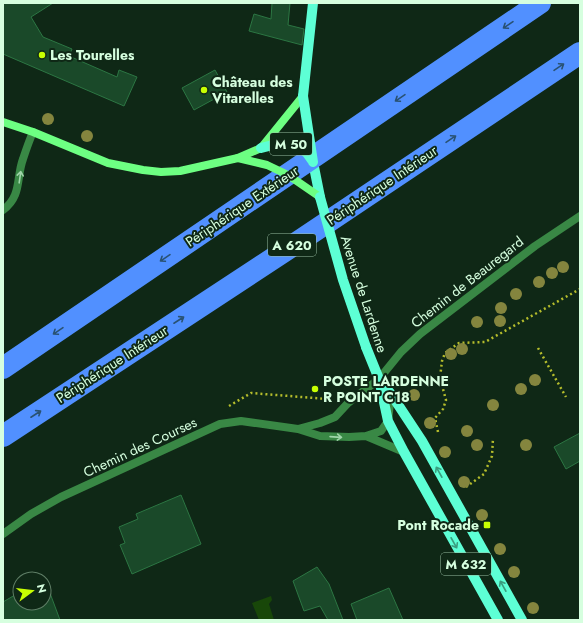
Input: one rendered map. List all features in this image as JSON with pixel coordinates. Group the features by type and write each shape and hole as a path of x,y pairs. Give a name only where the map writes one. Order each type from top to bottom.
{"highway":[{"name":"Périphérique Extérieur","path":"3,368 540,3"},
{"name":"Périphérique Intérieur","path":"3,436 580,53"}],"main road":[{"name":"Avenue de Lardenne","path":"313,3 303,96 320,197 343,280 366,347 379,379 388,421 498,620"},
{"name":"M 50","path":"261,148 303,96"},
{"name":"M 50","path":"3,122 33,132 108,163 142,170 161,172 207,166 238,158 261,148 278,143 292,144 306,150 313,162"},
{"name":"M 50","path":"238,158 268,165 288,175 320,197"},
{"name":"Avenue de Lardenne","path":"379,379 391,394 422,441 522,620"}],"street":[{"path":"3,210 7,208 18,191 22,160 33,132"},
{"name":"Chemin de Beauregard","path":"379,379 401,352 420,334 535,246 580,216"},
{"name":"Chemin des Courses","path":"298,429 335,417 348,403 379,379"},
{"path":"366,436 380,431 388,421 391,394"},
{"name":"Chemin des Courses","path":"3,534 31,514 61,497 220,424 241,421 298,429 320,436 366,436 404,452"}],"path":[{"path":"438,432 435,418 443,409 446,400 440,378 442,361 445,353 459,343 485,342 580,289"},
{"path":"538,348 566,397"},
{"path":"453,497 484,474 492,456 493,438"}],"shaded area":[{"path":"271,596 272,600 269,604 274,620 259,620 252,603"}],"building":[{"name":"Les Tourelles","path":"3,3 53,3 31,17 43,37 72,49 69,56 117,77 119,70 137,77 124,106 3,54"},
{"path":"272,3 290,3 288,25 304,29 302,45 249,31 254,14 271,19"},
{"name":"Château des Vitarelles","path":"215,70 227,92 194,110 182,88"},
{"path":"580,433 580,461 566,469 554,447"},
{"path":"181,495 201,544 132,574 120,545 125,543 119,527 138,519 136,514"},
{"path":"317,567 329,584 343,620 328,620 320,606 304,611 293,581"},
{"path":"389,588 403,620 357,620 351,604"},
{"path":"12,597 12,611 52,611 52,598 60,620 3,620 3,602"}],"place":[{"name":"Les Tourelles","path":"42,55"},
{"name":"Château des Vitarelles","path":"204,90"},
{"name":"POSTE LARDENNE R POINT C18","path":"315,389"},
{"name":"Pont Rocade","path":"487,525"}]}
